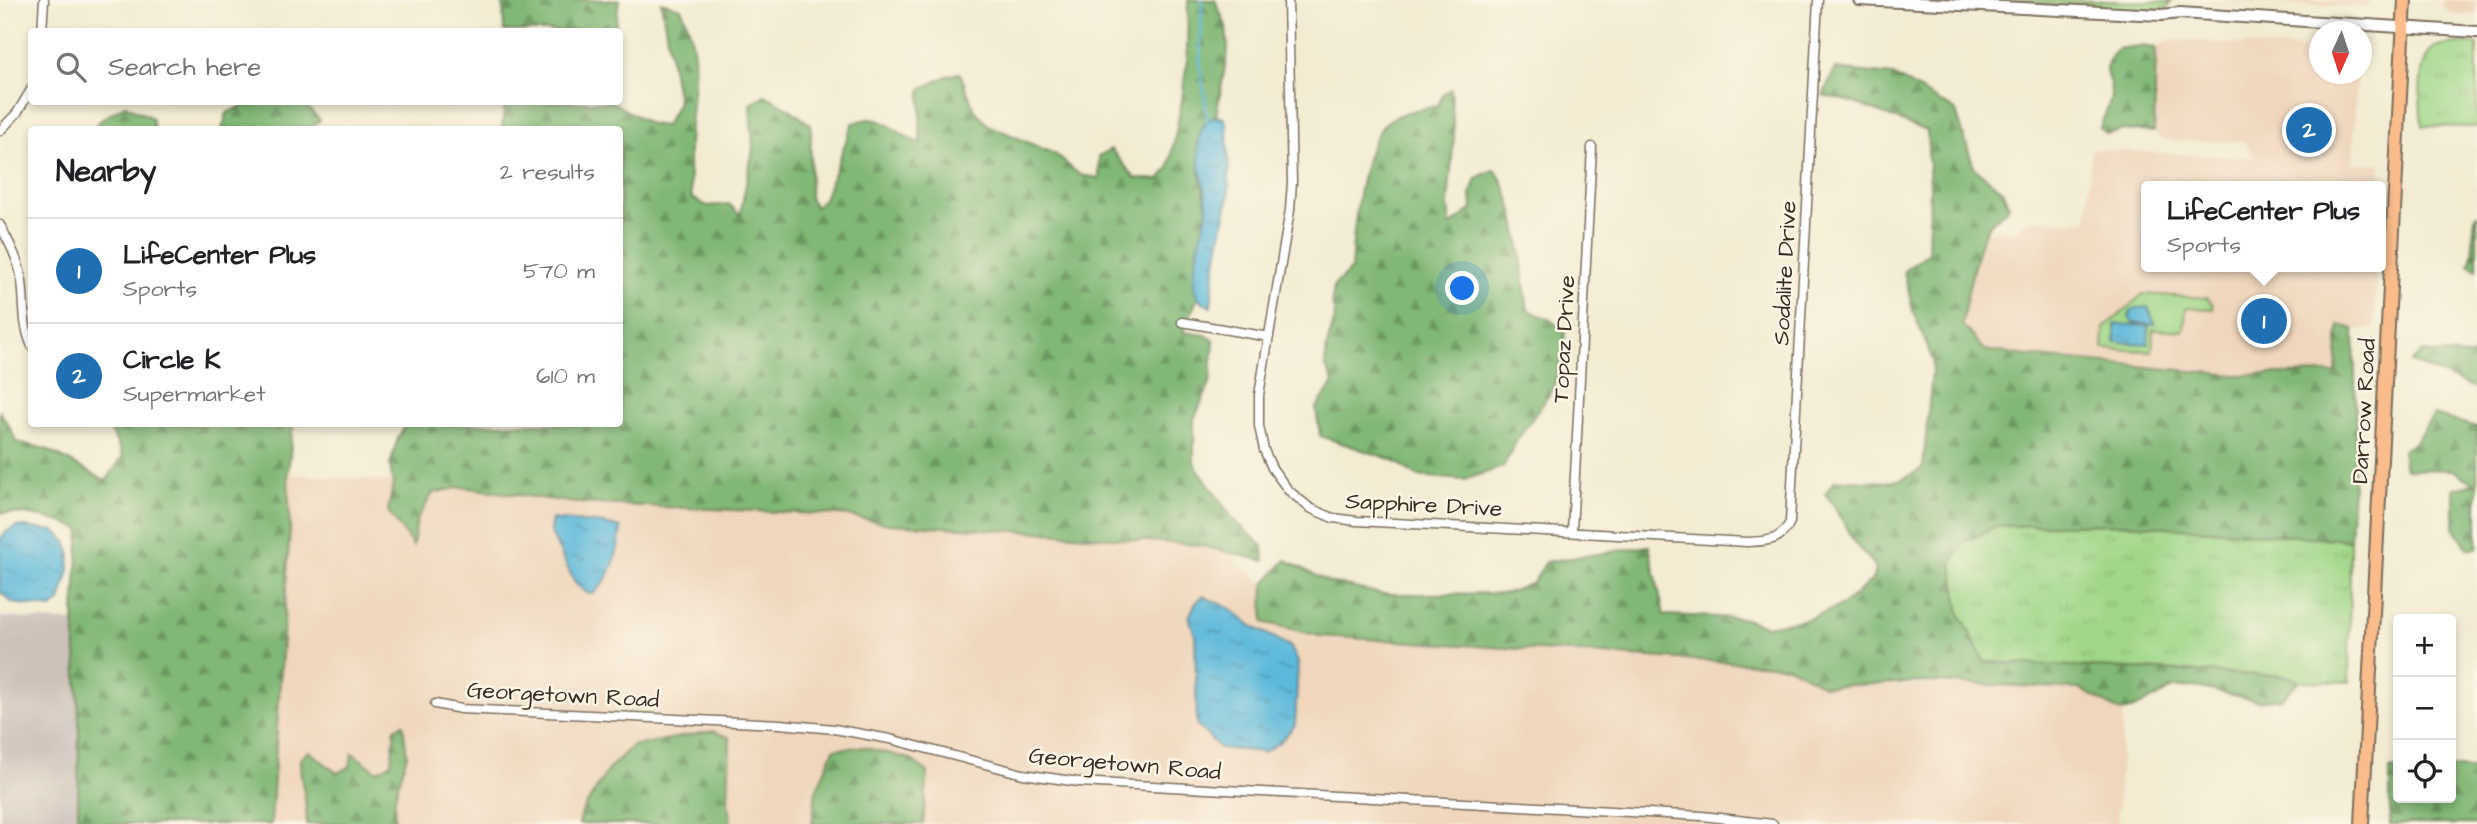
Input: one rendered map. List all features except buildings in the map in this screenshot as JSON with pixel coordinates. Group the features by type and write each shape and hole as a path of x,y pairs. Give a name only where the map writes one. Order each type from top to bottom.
{"main road":[{"name":"Darrow Road","path":"2361,824 2405,0"}],"street":[{"path":"42,28 44,0"},
{"name":"Sapphire Drive","path":"1288,0 1293,175 1290,211 1259,395 1260,436 1264,450 1277,477 1288,490 1310,508 1333,518 1357,521 1747,542 1772,540"},
{"name":"Sodalite Drive","path":"1772,540 1784,533 1788,526 1792,502 1818,0"},
{"path":"1859,0 2137,14 2182,13 2477,32"},
{"path":"0,131 17,113 28,95"},
{"name":"Topaz Drive","path":"1572,532 1592,148"},
{"path":"0,225 20,272 24,327 28,336"},
{"path":"1182,322 1269,337"},
{"name":"Georgetown Road","path":"435,704 461,709 780,724 834,729 890,739 1023,774 1079,782 1702,816 1773,824"}],"shaded area":[{"path":"2201,0 2372,0 2364,7"},
{"path":"2443,0 2477,0 2477,15 2453,14 2443,8"},
{"path":"2188,40 2309,47 2309,84 2356,84 2353,163 2381,164 2380,181 2141,181 2141,272 2377,272 2374,329 2354,329 2344,325 2337,373 2235,375 2028,356 1984,350 1962,326 1966,298 1986,231 2016,231 2022,223 2035,220 2087,222 2091,149 2256,158 2244,142 2162,140 2154,132 2156,48 2166,41"},
{"path":"288,474 1209,535 1320,636 1788,666 1826,686 2125,684 2117,824 269,824"},
{"path":"0,617 93,623 82,824 0,824"}],"green space":[{"path":"503,0 619,0 615,28 504,28"},
{"path":"1188,0 1215,0 1226,26 1228,50 1216,116 1209,119 1201,135 1200,173 1207,209 1196,259 1198,297 1183,332 1205,335 1214,340 1210,384 1194,419 1194,463 1233,519 1263,546 1264,561 1198,545 889,524 843,515 576,503 462,487 433,493 417,519 413,546 388,511 393,484 390,465 404,427 623,427 623,126 502,126 505,105 617,105 650,124 665,126 678,102 661,2 681,8 692,39 694,81 689,154 692,198 707,206 729,204 740,215 753,149 750,104 765,95 811,125 810,197 815,207 824,199 853,123 867,119 876,120 920,143 921,89 947,76 960,73 974,109 988,125 1055,154 1080,175 1099,178 1099,156 1111,149 1135,178 1159,180 1169,168 1187,60"},
{"path":"2013,0 2172,0 2167,8 2142,11 2017,3"},
{"path":"2477,44 2477,127 2422,126 2422,72 2429,53 2435,47"},
{"path":"2139,46 2156,48 2154,132 2122,130 2106,134 2100,128 2111,96 2110,82 2106,74 2107,65 2117,49"},
{"path":"1835,69 1893,75 1956,111 1974,168 2002,190 2009,206 1985,231 1972,272 1962,325 1984,350 2235,375 2336,373 2339,325 2354,329 2356,428 2350,540 2125,524 1996,526 1963,543 1952,562 1960,614 1984,662 2286,676 2299,681 2282,698 2259,701 2196,687 2173,688 2140,706 2121,712 2080,689 1930,682 1825,686 1788,666 1320,636 1263,622 1264,584 1286,560 1328,582 1381,594 1507,593 1533,583 1546,562 1649,546 1664,615 1742,618 1766,626 1808,619 1843,605 1872,580 1876,568 1853,540 1835,506 1825,494 1834,481 1890,482 1911,475 1923,467 1933,361 1913,311 1904,271 1928,253 1930,186 1927,131 1852,102 1823,95"},
{"path":"1451,89 1454,136 1448,204 1450,226 1472,209 1471,193 1476,178 1495,169 1504,185 1515,219 1528,310 1549,319 1565,331 1553,389 1517,440 1503,467 1464,480 1417,476 1393,460 1320,436 1316,408 1334,383 1325,365 1335,318 1332,301 1334,286 1351,269 1364,170 1377,134 1386,123 1397,116 1438,106 1443,94"},
{"path":"125,105 152,118 153,126 95,126"},
{"path":"244,105 305,105 320,120 313,126 223,126 227,113"},
{"path":"2477,215 2477,270 2469,264"},
{"path":"2143,294 2207,298 2213,309 2186,308 2184,331 2154,329 2152,351 2103,349 2104,328"},
{"path":"2422,352 2469,356 2477,354 2477,389 2411,362"},
{"path":"0,412 16,442 46,449 106,481 123,456 109,427 293,427 288,474 290,527 271,824 78,824 79,720 74,612 80,529 41,517 0,513"},
{"path":"2434,415 2477,427 2477,549 2468,549 2454,527 2454,488 2475,484 2453,470 2405,469 2402,450 2414,443"},
{"path":"2125,524 2350,540 2349,682 2299,681 2286,676 1984,662 1960,614 1955,586 1952,562 1963,543 1996,526"},
{"path":"403,724 407,755 395,796 394,824 306,824 300,759 309,751 337,773 350,767 352,753 377,771 391,764 395,729"},
{"path":"713,731 730,738 728,802 731,824 579,824 582,812 608,770 632,746"},
{"path":"863,747 910,759 928,772 923,824 812,824 816,791 834,749"},
{"path":"2456,768 2477,770 2477,824 2390,824 2390,770 2393,770 2393,803 2456,803"}],"water":[{"path":"1216,116 1224,118 1227,125 1229,190 1211,307 1198,297 1194,279 1207,212 1198,147 1205,123"},
{"path":"2148,307 2155,324 2133,323 2129,317 2131,311"},
{"path":"2115,324 2149,326 2148,344 2115,342"},
{"path":"552,519 621,528 610,572 593,594 587,593 575,583 550,531"},
{"path":"16,526 55,531 65,540 70,552 69,569 60,602 51,608 13,603 0,592 0,540"},
{"path":"1203,596 1231,609 1252,626 1290,646 1298,662 1295,725 1280,742 1264,752 1220,748 1197,725 1195,635 1189,617 1195,604"}],"waterway":[{"path":"1202,0 1200,64 1208,122"}],"place":[{"name":"Circle K","path":"2309,130"},
{"name":"LifeCenter Plus","path":"2264,321"}]}
